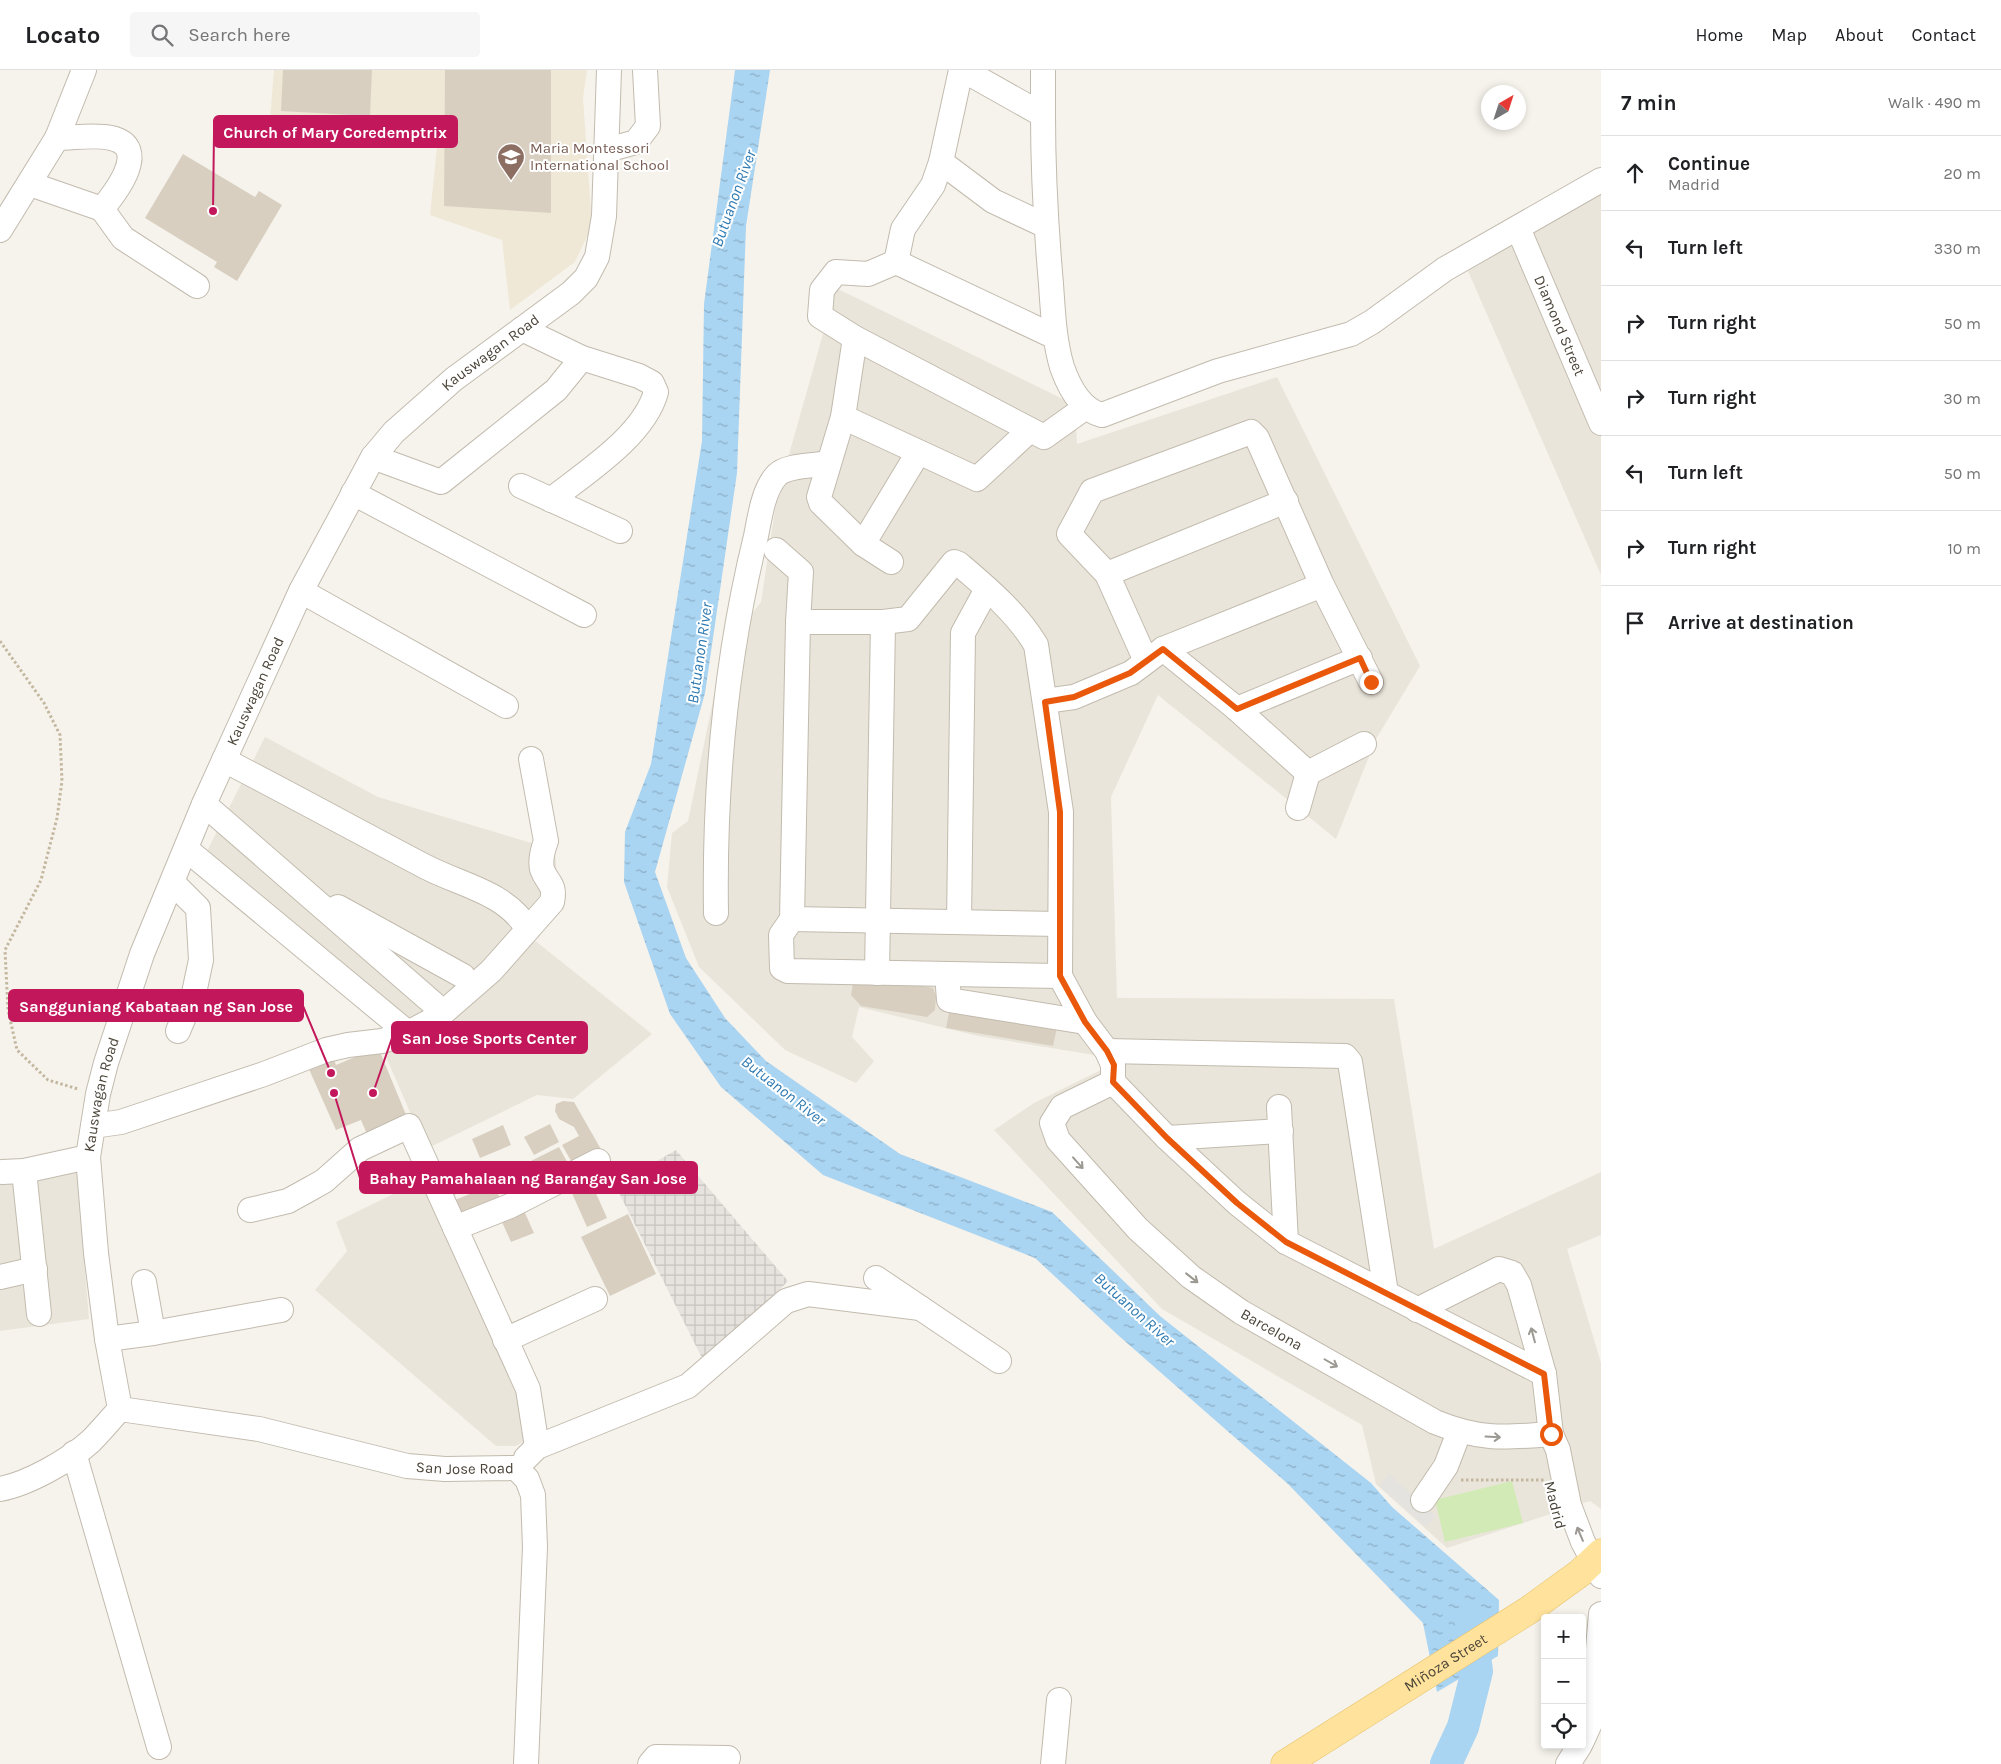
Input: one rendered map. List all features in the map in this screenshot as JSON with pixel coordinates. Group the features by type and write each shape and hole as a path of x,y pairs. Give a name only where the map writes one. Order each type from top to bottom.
{"main road":[{"name":"Miñoza Street","path":"1285,1764 1529,1610 1594,1566"}],"street":[{"path":"0,230 57,138 84,70"},
{"name":"Kauswagan Road","path":"120,1409 107,1339 96,1253 88,1157 98,1094 142,954 173,883 204,804 301,591 373,457 394,432 446,386 571,293 586,278 598,258 604,216 609,70"},
{"path":"606,150 636,142 648,126 645,70"},
{"path":"896,262 903,229 933,185 941,162 962,70 1043,115"},
{"path":"1043,70 1046,226 1055,337 1062,368 1073,390 1086,407 1102,415 1218,371 1351,334 1372,322 1445,269 1601,180"},
{"path":"57,138 113,138 127,148 130,153 130,164 102,209"},
{"path":"941,162 993,200 1046,226"},
{"path":"30,184 102,209 123,238 197,286"},
{"name":"Diamond Street","path":"1518,228 1601,423"},
{"path":"1055,337 896,262 868,274 836,272 822,290 820,316 855,338 1044,437 1086,407"},
{"path":"522,329 582,358 639,376 652,383 656,392 652,408 635,432 551,500"},
{"path":"855,338 843,417 819,497 821,503 863,544 891,562"},
{"path":"373,457 441,482 556,390 582,358"},
{"path":"843,417 978,479 1030,430"},
{"path":"1308,773 1237,709 1155,655 1107,574 1068,534 1092,492 1251,432 1257,438 1322,585 1371,682"},
{"path":"863,544 918,453"},
{"path":"716,913 715,845 725,722 731,668 751,554 765,499 776,476 783,470 828,463"},
{"path":"520,486 620,531"},
{"path":"353,493 584,615"},
{"path":"1107,574 1286,501"},
{"path":"776,550 801,572 798,622 792,919 781,935 782,968 788,971 1060,976"},
{"path":"798,622 883,622 910,618 954,562 959,564 987,589 1026,627 1036,645 1060,812 1060,976 1085,1022 1107,1051 1114,1065 1113,1082 1167,1138 1237,1203 1286,1242 1544,1374"},
{"path":"1045,702 1074,697 1130,673 1155,655 1322,585"},
{"path":"959,922 963,633 987,589"},
{"path":"301,591 506,706"},
{"path":"877,973 883,622"},
{"path":"1237,709 1360,658"},
{"path":"1298,808 1308,773 1364,744"},
{"path":"93,1126 121,1122 264,1074 326,1050 382,1041 408,1033 438,1017 491,971 552,902 554,888 542,868 543,851 546,841 531,759"},
{"path":"224,760 428,868 486,892 518,914 528,929"},
{"path":"204,804 434,1004"},
{"path":"186,849 408,1033"},
{"path":"173,883 198,908 201,960 194,993 178,1030"},
{"path":"297,884 464,976"},
{"path":"792,919 1060,924"},
{"path":"407,980 428,957"},
{"path":"947,974 949,1000 1085,1022"},
{"path":"1107,1051 1345,1056 1350,1062 1386,1292"},
{"name":"Barcelona","path":"1113,1082 1062,1107 1052,1123 1058,1140 1138,1229 1191,1278 1241,1312 1402,1404 1459,1432 1499,1438 1551,1434"},
{"path":"1279,1107 1286,1242"},
{"path":"250,1210 288,1200 308,1190 324,1181 360,1149 409,1126 528,1389 537,1447"},
{"path":"1167,1138 1281,1131"},
{"path":"39,1314 35,1269 13,1172 88,1157"},
{"path":"455,1228 510,1206 598,1161"},
{"path":"0,1277 35,1269"},
{"name":"Madrid","path":"1417,1310 1499,1269 1512,1273 1519,1285 1544,1374 1551,1434 1558,1450 1574,1518 1594,1566"},
{"path":"876,1278 999,1361"},
{"path":"144,1282 153,1333"},
{"path":"516,1468 537,1447 688,1386 786,1301 808,1294 920,1308"},
{"path":"505,1340 595,1299"},
{"path":"107,1339 153,1333 281,1310"},
{"path":"0,1489 17,1486 74,1453 91,1441 120,1409"},
{"name":"San Jose Road","path":"120,1409 259,1429 407,1466 445,1469 516,1468 526,1479 533,1495 534,1538 526,1764"},
{"path":"1423,1500 1438,1481 1446,1466 1459,1432"},
{"name":"Madrid","path":"1551,1434 1545,1454 1548,1479 1561,1531 1594,1566"},
{"path":"74,1453 159,1747"},
{"path":"1586,1732 1592,1719 1601,1614"},
{"path":"1053,1764 1059,1700"},
{"path":"1568,1764 1577,1749"},
{"path":"650,1764 656,1757 728,1758"}],"path":[{"path":"0,640 44,703 60,735 62,781 57,818 41,880 5,950 8,1010 17,1050 48,1080 98,1094"},
{"path":"1438,1481 1500,1479 1540,1481 1548,1479"}],"shaded area":[{"name":"Maria Montessori International School","path":"274,70 587,70 583,98 592,226 575,262 510,310 502,240 430,215 437,147 270,121"},
{"path":"1601,191 1601,575 1468,271"},
{"path":"836,288 1075,405 1077,444 1277,377 1420,666 1376,739 1336,839 1158,695 1111,797 1117,998 1394,999 1434,1249 1601,1172 1601,1235 1567,1249 1601,1363 1601,1509 1590,1501 1447,1548 1376,1484 1362,1425 1162,1309 994,1130 1034,1103 1105,1068 1100,1056 978,1036 859,1007 852,1037 874,1061 856,1083 785,1050 699,967 667,887 672,833 688,821 724,648 761,602 777,497"},
{"path":"265,737 378,797 555,850 557,876 474,972 428,1010 407,1022 206,853"},
{"path":"528,935 652,1034 573,1099 537,1095 426,1149 384,1052 464,1011"},
{"path":"676,1150 788,1281 705,1364 615,1185"},
{"path":"75,1151 89,1319 0,1331 0,1166"},
{"path":"424,1179 525,1412 529,1438 516,1446 496,1446 315,1290 347,1251 336,1222"},
{"path":"1389,1474 1436,1516 1426,1527 1379,1486"}],"green space":[{"path":"1512,1481 1523,1523 1445,1542 1435,1500"}],"water":[{"path":"735,70 770,70 746,226 737,473 705,693 655,872 686,958 725,1018 766,1061 900,1154 1052,1212 1160,1316 1371,1483 1392,1507 1499,1600 1498,1656 1437,1692 1423,1623 1288,1484 1119,1336 1035,1258 823,1175 721,1087 670,1014 624,882 625,832 651,764 702,441 704,304"}],"building":[{"path":"283,70 372,70 370,116 281,111"},
{"path":"445,70 551,70 551,213 444,206"},
{"path":"183,154 255,197 259,191 282,205 237,281 214,267 217,262 145,218"},
{"path":"866,975 933,988 936,996 935,1010 927,1017 861,1006 851,995 853,983"},
{"path":"950,1008 1057,1027 1053,1046 946,1028"},
{"path":"378,1047 409,1122 369,1139 361,1120 336,1130 308,1067 333,1056 336,1065"},
{"path":"563,1101 574,1102 602,1151 574,1166 562,1145 579,1136 574,1127 559,1119 555,1111 556,1104"},
{"path":"550,1124 559,1142 534,1155 524,1137"},
{"path":"503,1125 511,1145 480,1158 472,1139"},
{"path":"559,1147 571,1169 526,1192 515,1169"},
{"path":"478,1162 483,1174 475,1177 479,1184 454,1195 446,1176"},
{"path":"587,1173 607,1218 587,1227 567,1182"},
{"path":"494,1184 502,1204 463,1220 455,1200"},
{"path":"521,1204 534,1233 511,1242 498,1213"},
{"path":"628,1214 656,1274 610,1296 581,1237"}],"waterway":[{"name":"Butuanon River","path":"1446,1764 1463,1727 1477,1671 1471,1626"}],"place":[{"name":"Maria Montessori International School","path":"511,181"},
{"name":"Church of Mary Coredemptrix","path":"213,211"},
{"name":"Sangguniang Kabataan ng San Jose","path":"331,1073"},
{"name":"Bahay Pamahalaan ng Barangay San Jose","path":"334,1093"},
{"name":"San Jose Sports Center","path":"373,1093"}],"route":[{"path":"1371,682 1360,658 1237,709 1163,649 1130,673 1074,697 1045,702 1060,812 1060,976 1085,1022 1107,1051 1114,1065 1113,1082 1167,1138 1237,1203 1286,1242 1544,1374 1551,1434"}]}
